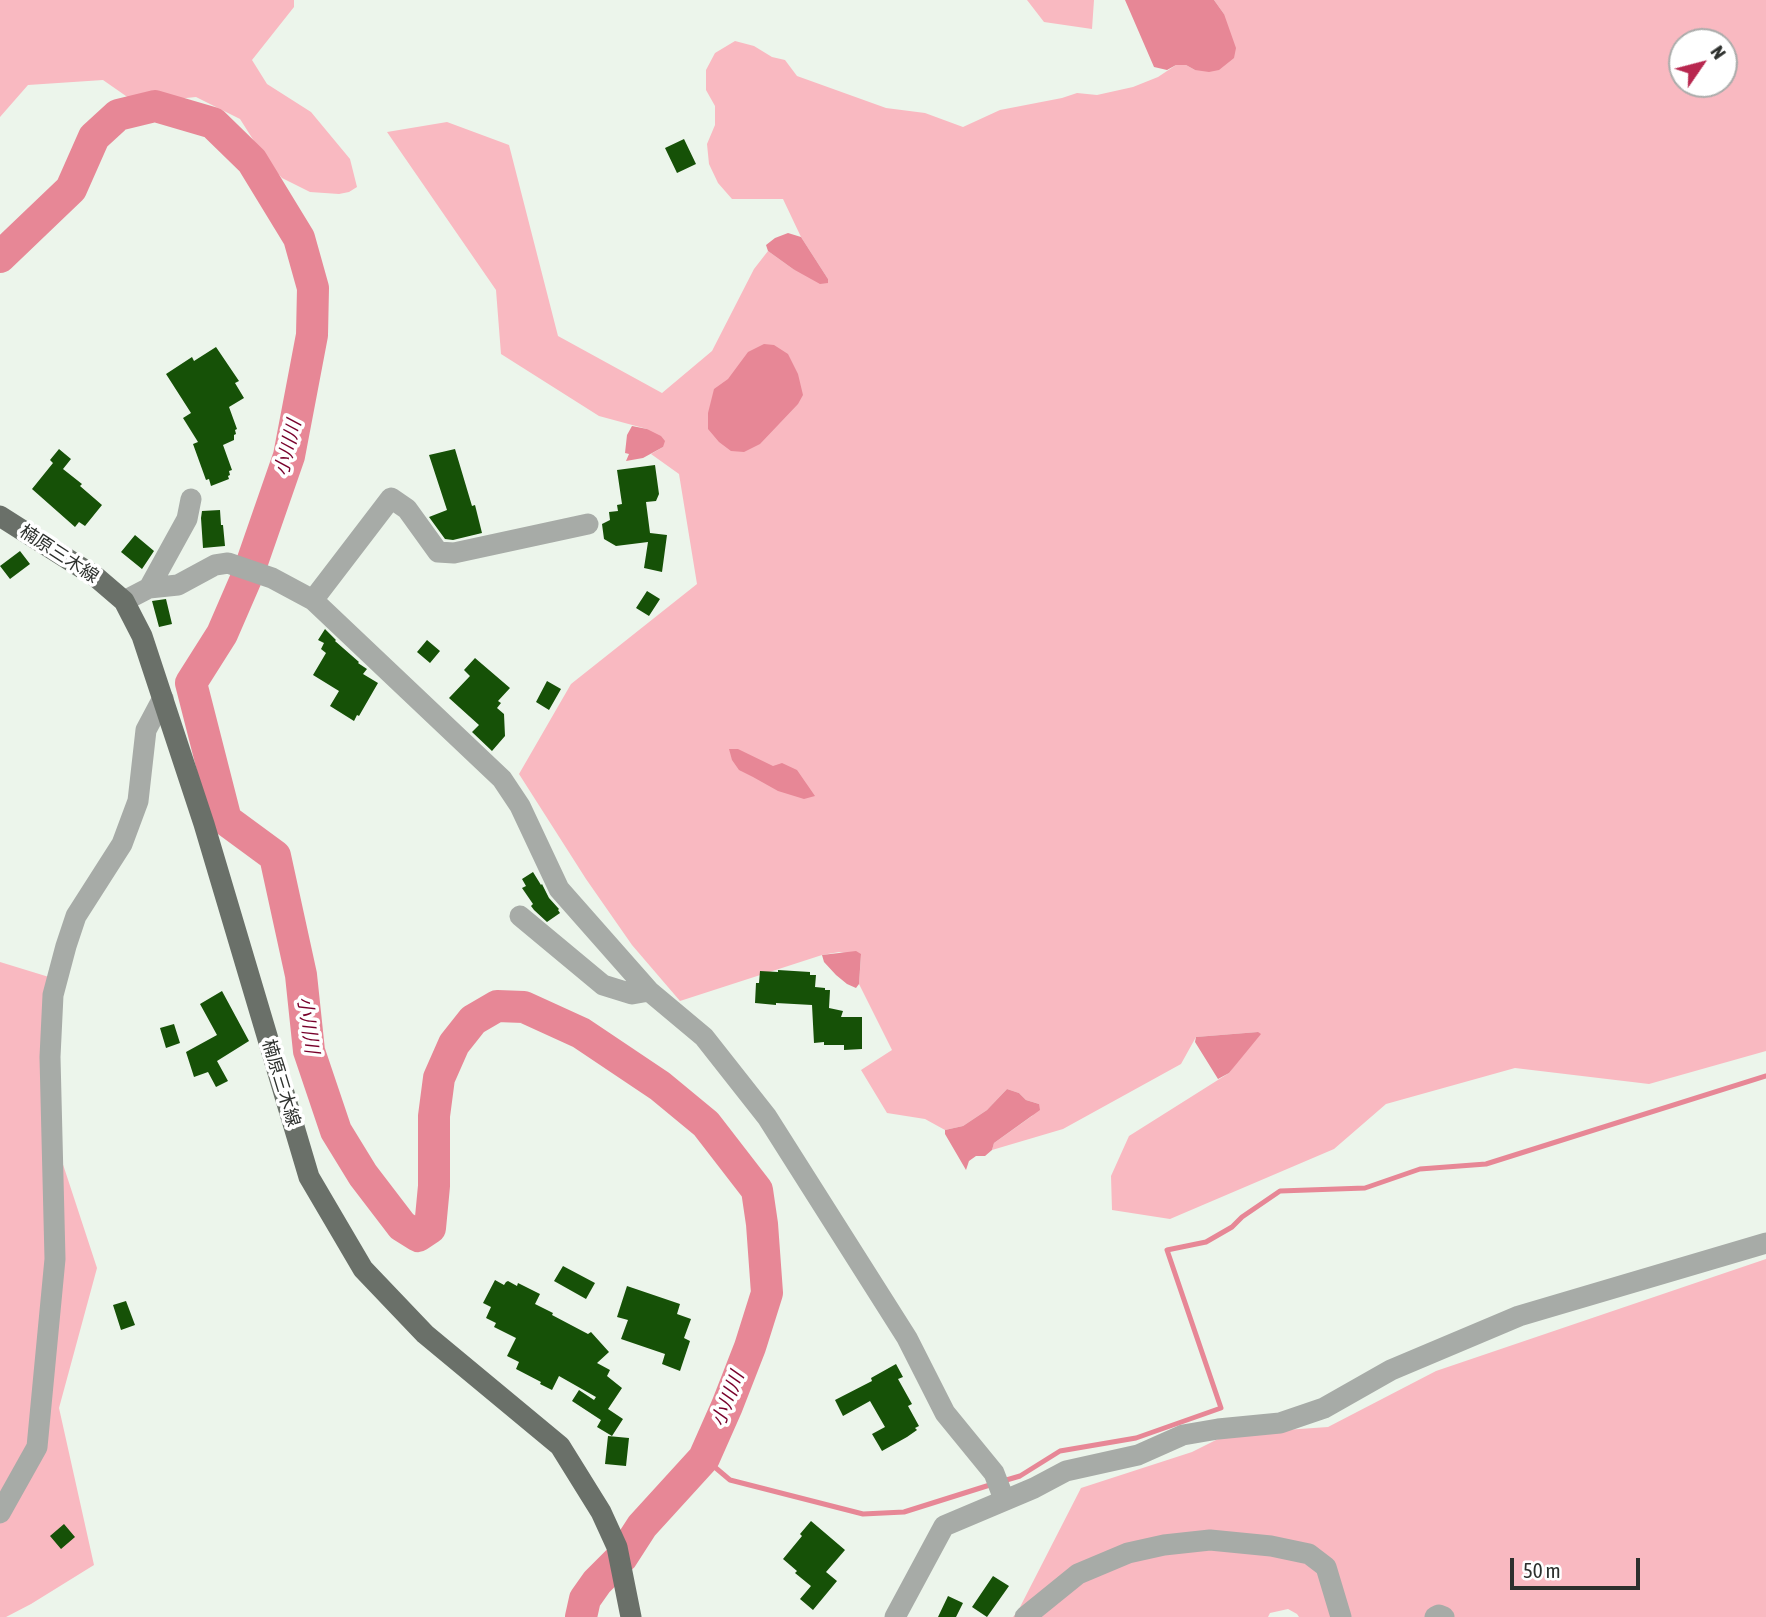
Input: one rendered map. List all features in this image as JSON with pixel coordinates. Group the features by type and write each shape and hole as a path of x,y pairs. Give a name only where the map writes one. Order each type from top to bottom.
{"main road":[{"name":"楠原三木線","path":"0,516 96,577 124,601 142,636 204,824 309,1177 363,1269 425,1334 560,1446 601,1512 617,1547 631,1617"}],"street":[{"path":"313,600 391,498 407,509 438,552 454,553 588,524"},
{"path":"149,588 187,519 191,499"},
{"path":"124,601 149,588 178,585 215,565 228,564 272,578 313,600 502,779 520,806 559,889 649,991 704,1037 767,1117 907,1338 945,1413 994,1473 1004,1499"},
{"path":"0,1513 37,1447 55,1259 50,1057 53,995 76,916 122,844 138,802 146,730 163,698"},
{"path":"520,916 603,985 632,994 649,991"},
{"path":"895,1617 944,1526 1034,1488 1066,1471 1138,1455 1183,1435 1280,1423 1324,1408 1391,1370 1519,1316 1766,1243"},
{"path":"1025,1617 1078,1574 1128,1553 1164,1545 1210,1540 1309,1553 1326,1567 1341,1617"},
{"path":"1436,1617 1444,1617"}],"shaded area":[{"path":"0,0 294,0 294,7 252,60 267,84 311,112 350,159 357,187 339,194 310,192 282,178 268,163 240,119 196,97 136,103 103,80 28,85 0,117"},
{"path":"1027,0 1094,0 1092,29 1044,22"},
{"path":"1125,0 1214,0 1224,14 1236,48 1234,58 1219,70 1209,72 1195,70 1186,65 1176,65 1167,70 1154,67"},
{"path":"1214,0 1766,0 1766,1051 1649,1084 1515,1068 1386,1104 1334,1149 1170,1219 1112,1210 1111,1176 1129,1136 1229,1073 1258,1032 1196,1037 1181,1064 1063,1129 992,1150 994,1143 1032,1116 1039,1104 1007,1089 987,1110 963,1126 945,1130 925,1119 887,1113 861,1070 892,1050 859,984 861,955 839,952 822,955 680,1001 632,945 519,774 571,684 697,584 679,474 651,454 663,447 647,429 599,416 501,354 496,290 387,132 447,122 509,145 558,336 662,393 712,351 754,269 768,251 793,269 828,279 801,237 783,199 732,199 718,183 709,164 707,144 715,125 715,106 706,90 706,70 715,53 735,41 754,46 772,57 785,60 797,76 886,108 925,113 963,127 1000,110 1077,93 1097,95 1133,87 1158,77 1176,65 1186,65 1195,70 1224,14"},
{"path":"788,233 801,237 828,283 820,284 768,251 766,245"},
{"path":"764,344 774,345 788,354 798,374 803,395 798,404 760,444 744,452 731,451 708,429 708,413 714,389 728,379 748,352"},
{"path":"632,426 661,436 665,441 663,447 643,458 626,461 629,454 625,453 627,435"},
{"path":"729,749 738,749 773,766 782,763 797,770 815,796 804,799 778,791 739,770"},
{"path":"856,951 861,954 859,984 856,988 836,975 824,962 822,955"},
{"path":"0,962 62,981 53,1134 97,1268 59,1408 94,1565 6,1617 0,1617"},
{"path":"1258,1032 1261,1034 1229,1073 1218,1079 1195,1042 1196,1037"},
{"path":"1007,1089 1039,1104 1040,1110 994,1143 992,1150 985,1156 976,1156 969,1161 966,1170 945,1130 963,1126 987,1110"},
{"path":"1766,1259 1766,1617 1299,1617 1288,1609 1270,1613 1268,1617 1013,1617 1081,1488 1192,1452 1228,1434 1328,1427 1436,1371"}],"building":[{"path":"684,139 696,164 677,173 665,148"},
{"path":"216,347 239,381 235,383 244,398 229,407 237,429 234,440 223,445 232,470 229,471 229,479 211,486 209,479 206,480 193,444 198,442 183,418 191,413 166,374 192,357 194,361"},
{"path":"59,449 71,459 63,469 102,505 85,526 79,522 75,527 32,489 53,463 50,460"},
{"path":"455,449 482,533 453,540 445,539 429,517 447,510 429,455"},
{"path":"655,465 659,494 656,501 646,502 650,533 667,535 662,572 644,568 648,542 616,546 604,539 602,524 610,520 609,512 618,511 617,505 622,504 617,470"},
{"path":"220,510 225,546 203,548 202,511"},
{"path":"135,535 154,551 142,569 121,552"},
{"path":"20,551 30,564 10,579 0,566"},
{"path":"647,591 660,599 649,616 636,608"},
{"path":"166,599 172,624 159,627 152,601"},
{"path":"325,629 367,669 363,674 378,683 354,721 330,706 339,691 313,675 326,653 321,649 324,643 318,640"},
{"path":"427,640 440,651 430,663 417,652"},
{"path":"475,658 510,688 498,701 501,703 497,708 504,714 505,736 492,751 472,732 479,725 449,698 470,676 464,670"},
{"path":"547,681 561,689 549,710 536,702"},
{"path":"533,872 559,909 560,913 547,922 531,906 533,904 522,888 526,886 522,879"},
{"path":"760,971 810,972 810,975 816,975 815,987 830,990 829,1008 843,1011 841,1017 862,1017 862,1049 844,1050 844,1045 814,1043 812,1005 755,1003"},
{"path":"222,991 249,1041 217,1061 228,1081 216,1087 208,1072 194,1077 186,1052 217,1035 200,1004"},
{"path":"174,1024 180,1043 166,1048 160,1028"},
{"path":"563,1266 595,1283 586,1299 554,1281"},
{"path":"495,1280 504,1285 508,1281 517,1286 518,1283 540,1294 535,1304 588,1334 591,1332 609,1352 597,1363 610,1370 607,1376 622,1388 608,1409 623,1419 612,1436 597,1427 601,1420 572,1401 579,1390 594,1400 596,1397 559,1376 552,1390 516,1369 519,1362 507,1356 516,1338 494,1327 496,1323 486,1318 491,1307 483,1303"},
{"path":"627,1286 680,1304 677,1314 691,1319 684,1338 690,1341 680,1371 662,1364 665,1354 621,1339 628,1320 617,1317"},
{"path":"126,1301 135,1325 121,1330 113,1305"},
{"path":"896,1364 903,1377 898,1379 912,1404 908,1406 919,1426 907,1437 882,1451 872,1434 885,1427 870,1401 843,1416 835,1400 872,1381 871,1378"},
{"path":"608,1436 629,1438 626,1466 605,1464"},
{"path":"811,1521 845,1550 826,1572 837,1581 813,1610 800,1599 811,1586 783,1559"},
{"path":"64,1524 75,1537 61,1549 50,1536"},
{"path":"993,1576 1009,1586 987,1617 972,1607"},
{"path":"948,1596 963,1603 956,1617 938,1617"}],"waterway":[{"name":"小川川","path":"0,257 71,189 94,137 118,115 155,106 213,123 252,161 299,238 313,288 312,335 289,456 248,574 222,634 191,683 226,820 275,856 301,975 309,1051 336,1131 363,1175 402,1226 418,1236 430,1228 434,1186 434,1116 439,1078 454,1044 473,1020 497,1006 524,1007 581,1033 660,1086 706,1124 757,1190 767,1293 727,1406 704,1458 642,1526 622,1557 597,1582 585,1599 581,1617"},
{"path":"1003,1481 1020,1476 1060,1451 1136,1438 1221,1408 1167,1250 1206,1242 1232,1227 1280,1191 1365,1188 1420,1169 1486,1164 1766,1076"},
{"path":"704,1458 730,1480 863,1514 904,1512 993,1484"}]}
